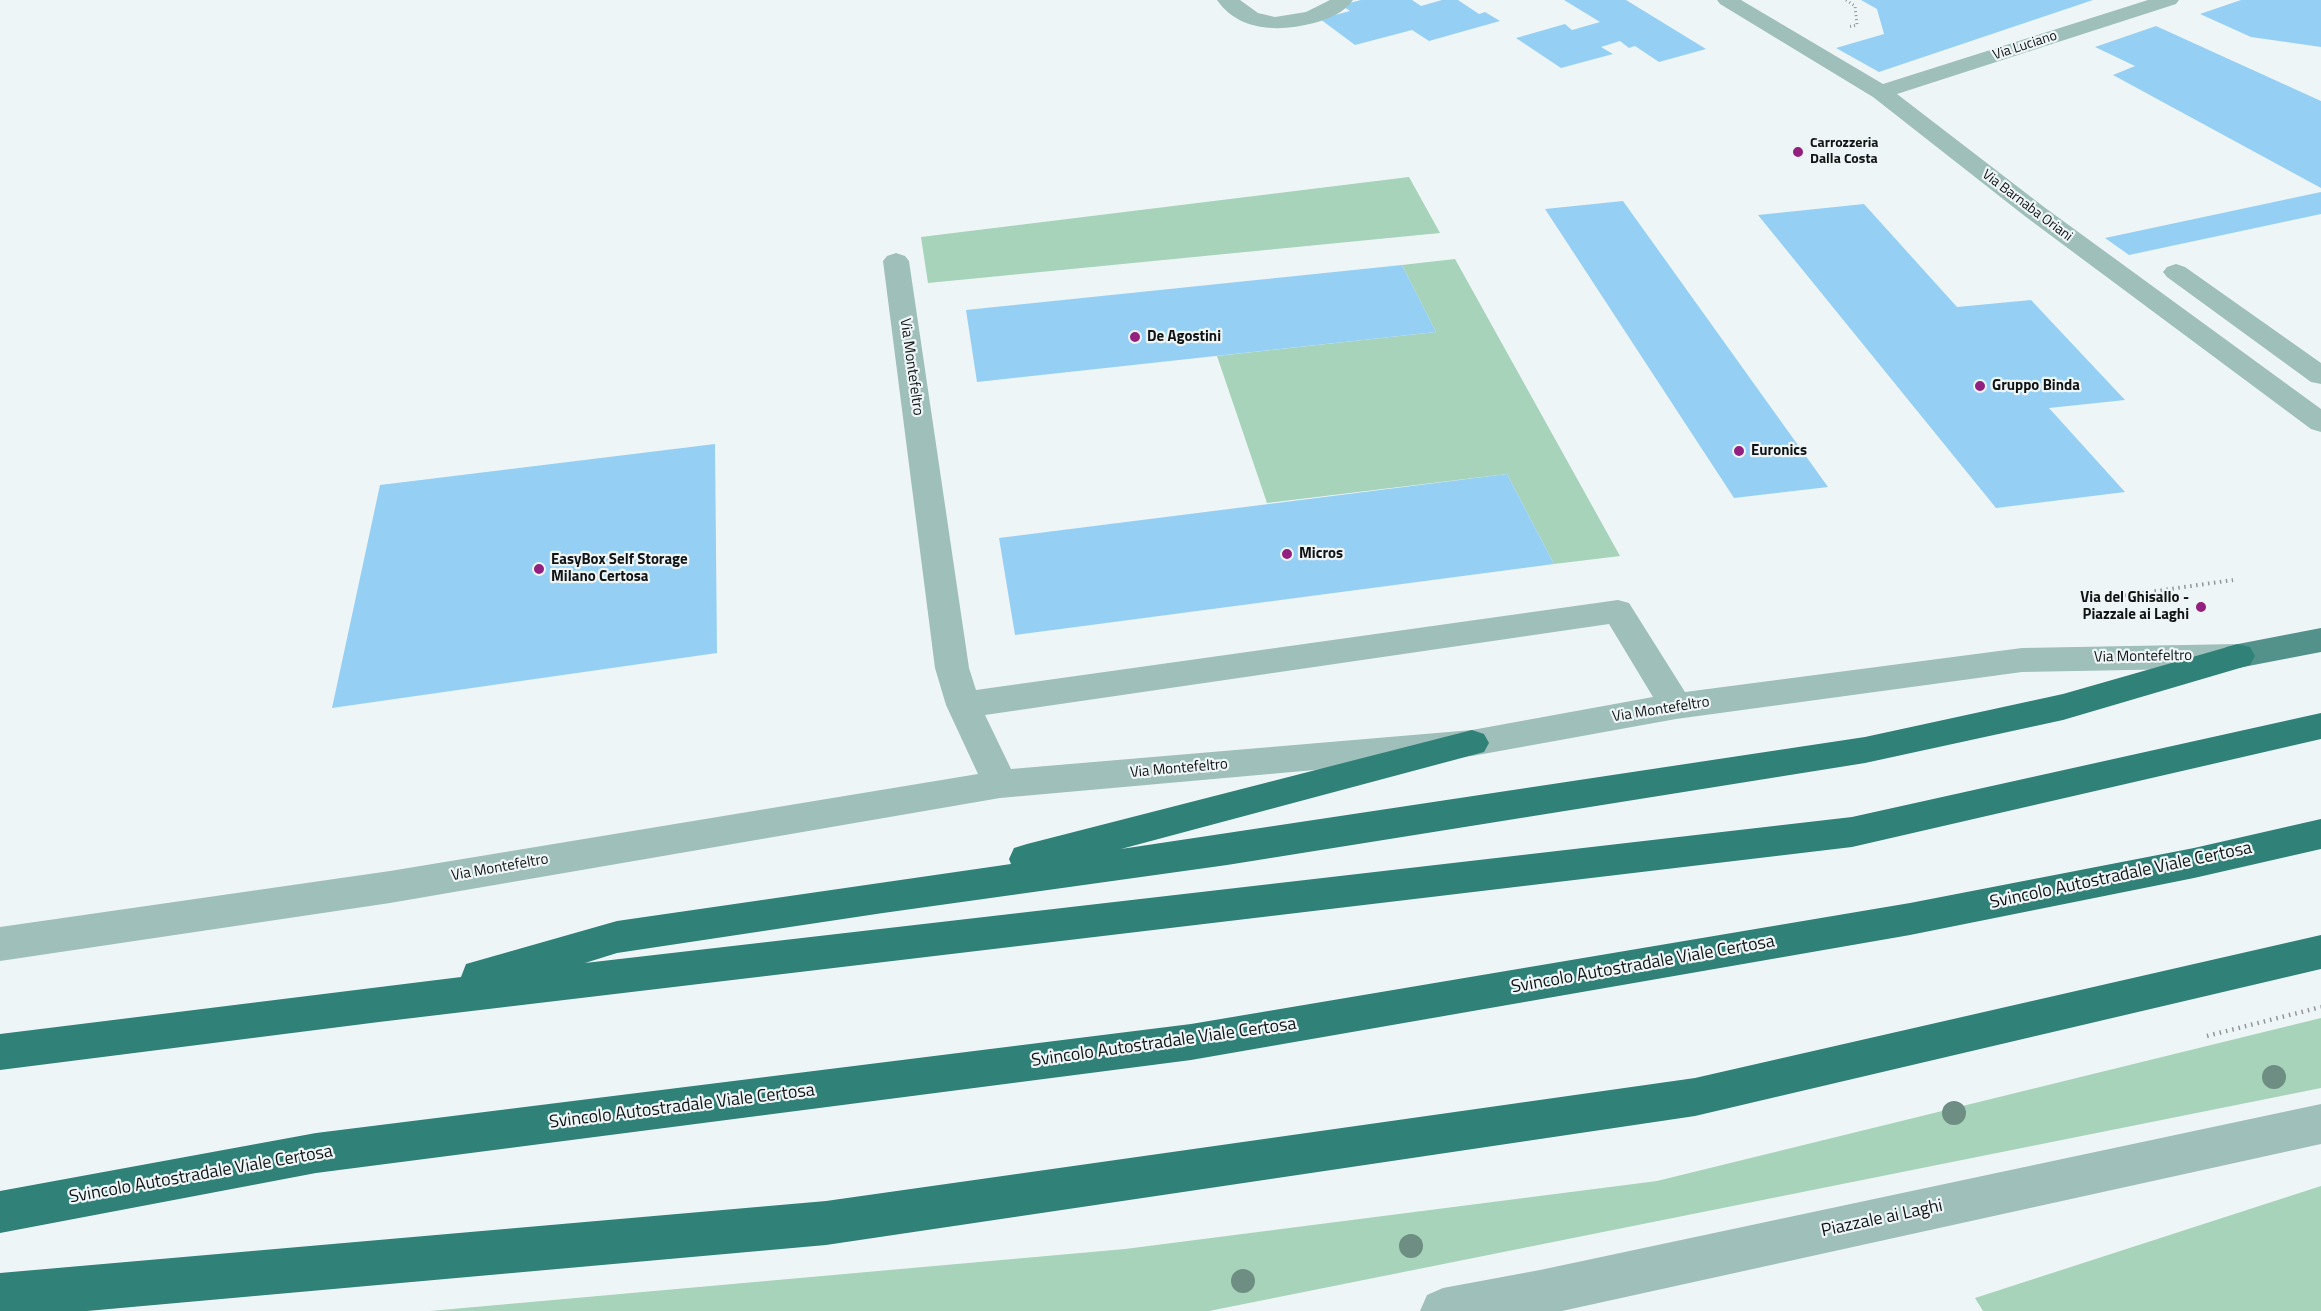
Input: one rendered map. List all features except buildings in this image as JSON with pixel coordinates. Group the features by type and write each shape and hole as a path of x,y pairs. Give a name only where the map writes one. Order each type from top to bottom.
{"highway":[{"path":"379,1004 617,938 884,897 1227,850 1865,750 2063,707 2238,656"},
{"path":"0,1052 379,1004 1852,832 2321,726"},
{"path":"884,897 1472,742"},
{"name":"Svincolo Autostradale Viale Certosa","path":"0,1212 316,1153 1191,1042 1910,919 2194,863 2321,834"},
{"path":"0,1296 826,1223 1695,1097 2321,952"}],"main road":[{"name":"Via Montefeltro","path":"2238,656 2321,639"}],"street":[{"path":"1227,0 1255,20 1282,23 1315,17 1343,0"},
{"name":"Via Barnaba Oriani","path":"1727,0 1881,92 2035,212 2321,423"},
{"name":"Via Luciano","path":"1881,92 2169,0"},
{"name":"Via Montefeltro","path":"896,261 952,668 963,705 1000,784"},
{"path":"2176,272 2321,376"},
{"path":"963,705 1618,611 1676,706"},
{"name":"Via Montefeltro","path":"0,944 390,887 1000,784 1472,742 1676,706 2022,660 2238,656"},
{"name":"Piazzale ai Laghi","path":"1443,1311 1551,1290 2321,1124"}],"path":[{"path":"2107,598 2233,580"},
{"path":"2207,1036 2321,1007"}],"green space":[{"path":"1409,177 1440,233 928,283 921,237"},
{"path":"1455,259 1620,556 1554,564 1507,474 1267,503 1217,356 1436,332 1402,265"},
{"path":"2321,1018 2321,1088 1209,1311 430,1311 1125,1249 1657,1181"},
{"path":"2321,1186 2321,1311 1983,1311 1975,1298"}],"place":[{"name":"Carrozzeria Dalla Costa","path":"1798,152"},
{"name":"De Agostini","path":"1135,337"},
{"name":"Gruppo Binda","path":"1980,386"},
{"name":"Euronics","path":"1739,451"},
{"name":"Micros","path":"1287,554"},
{"name":"EasyBox Self Storage Milano Certosa","path":"539,569"},
{"name":"Via del Ghisallo - Piazzale ai Laghi","path":"2201,607"}]}
